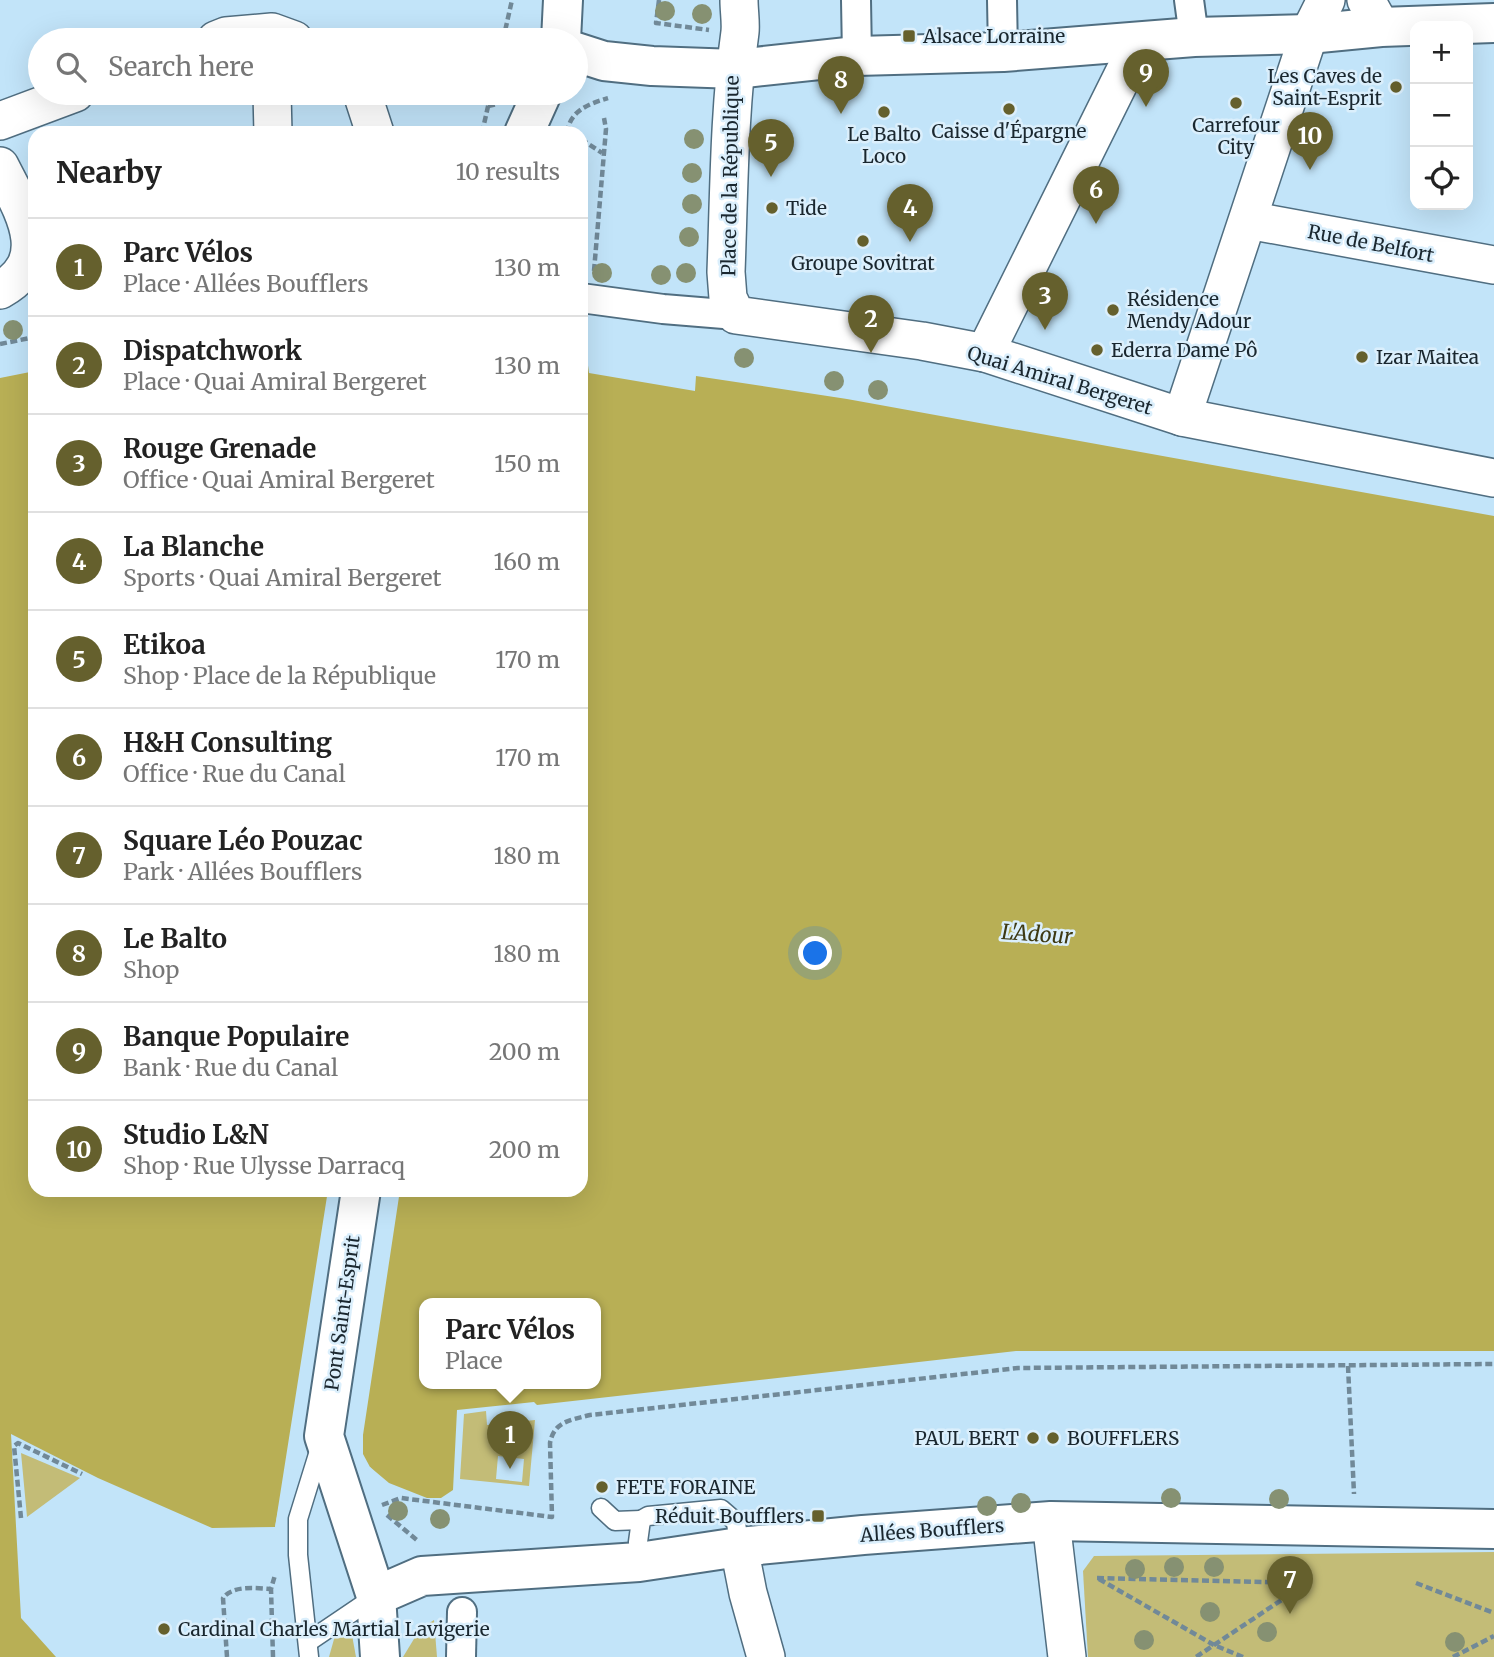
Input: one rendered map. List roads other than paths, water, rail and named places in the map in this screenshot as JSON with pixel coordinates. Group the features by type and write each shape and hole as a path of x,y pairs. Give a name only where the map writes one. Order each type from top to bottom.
{"main road":[{"path":"562,28 563,0"},
{"path":"736,69 857,56 1003,52 1135,43 1191,18 1309,34 1373,13 1494,23"},
{"name":"Place de la République","path":"588,56 604,61 652,66 736,69"},
{"path":"527,126 537,105"},
{"name":"Pont Saint-Esprit","path":"359,1197 324,1436 362,1505 376,1596 380,1657"},
{"name":"Allées Boufflers","path":"376,1596 422,1576 639,1562 739,1547 1051,1521 1494,1529"}],"street":[{"path":"856,0 857,56"},
{"path":"1002,0 1003,52"},
{"path":"1182,417 1309,34 1326,0"},
{"path":"736,69 740,15"},
{"path":"985,353 1127,67 1135,43"},
{"name":"Place de la République","path":"736,69 732,96 726,271 729,298 736,315"},
{"path":"0,121 43,105"},
{"path":"0,166 28,227"},
{"name":"Rue de Belfort","path":"1248,220 1494,265"},
{"path":"20,279 28,261"},
{"name":"Quai Amiral Bergeret","path":"588,298 663,309 736,315 922,341 985,353 1182,417 1494,478"},
{"path":"1051,1521 1067,1657"},
{"path":"739,1547 748,1593 766,1657"},
{"path":"461,1657 462,1612"}],"lane":[{"name":"Pont Saint-Esprit","path":"309,1650 298,1555 298,1520 324,1436"},
{"path":"601,1508 615,1521 721,1509 736,1522 739,1547"},
{"path":"639,1562 641,1520"},
{"path":"309,1650 376,1596"}],"water":[{"name":"L'Adour","path":"588,365 589,373 695,391 696,376 847,399 1494,516 1494,1351 1016,1351 537,1405 534,1402 457,1410 453,1490 441,1498 427,1498 389,1483 370,1467 286,1469 275,1527 212,1528 98,1478 11,1434 21,1618 56,1657 0,1657 0,378 28,372 28,1197 588,1197"}],"place":[{"name":"Alsace Lorraine","path":"909,36"},
{"name":"Les Caves de Saint-Esprit","path":"1396,87"},
{"name":"Carrefour City","path":"1236,103"},
{"name":"Banque Populaire","path":"1146,107"},
{"name":"Caisse d'Épargne","path":"1009,109"},
{"name":"Le Balto Loco","path":"884,112"},
{"name":"Le Balto","path":"841,114"},
{"name":"Studio L&N","path":"1310,170"},
{"name":"Etikoa","path":"771,177"},
{"name":"Tide","path":"772,208"},
{"name":"H&H Consulting","path":"1096,224"},
{"name":"Groupe Sovitrat","path":"863,241"},
{"name":"La Blanche","path":"910,242"},
{"name":"Résidence Mendy Adour","path":"1113,310"},
{"name":"Rouge Grenade","path":"1045,330"},
{"name":"Ederra Dame Pô","path":"1097,350"},
{"name":"Dispatchwork","path":"871,353"},
{"name":"Izar Maitea","path":"1362,357"},
{"name":"PAUL BERT","path":"1033,1438"},
{"name":"BOUFFLERS","path":"1053,1438"},
{"name":"Parc Vélos","path":"510,1469"},
{"name":"FETE FORAINE","path":"602,1487"},
{"name":"Réduit Boufflers","path":"818,1516"},
{"name":"Square Léo Pouzac","path":"1290,1614"},
{"name":"Cardinal Charles Martial Lavigerie","path":"164,1629"}]}
